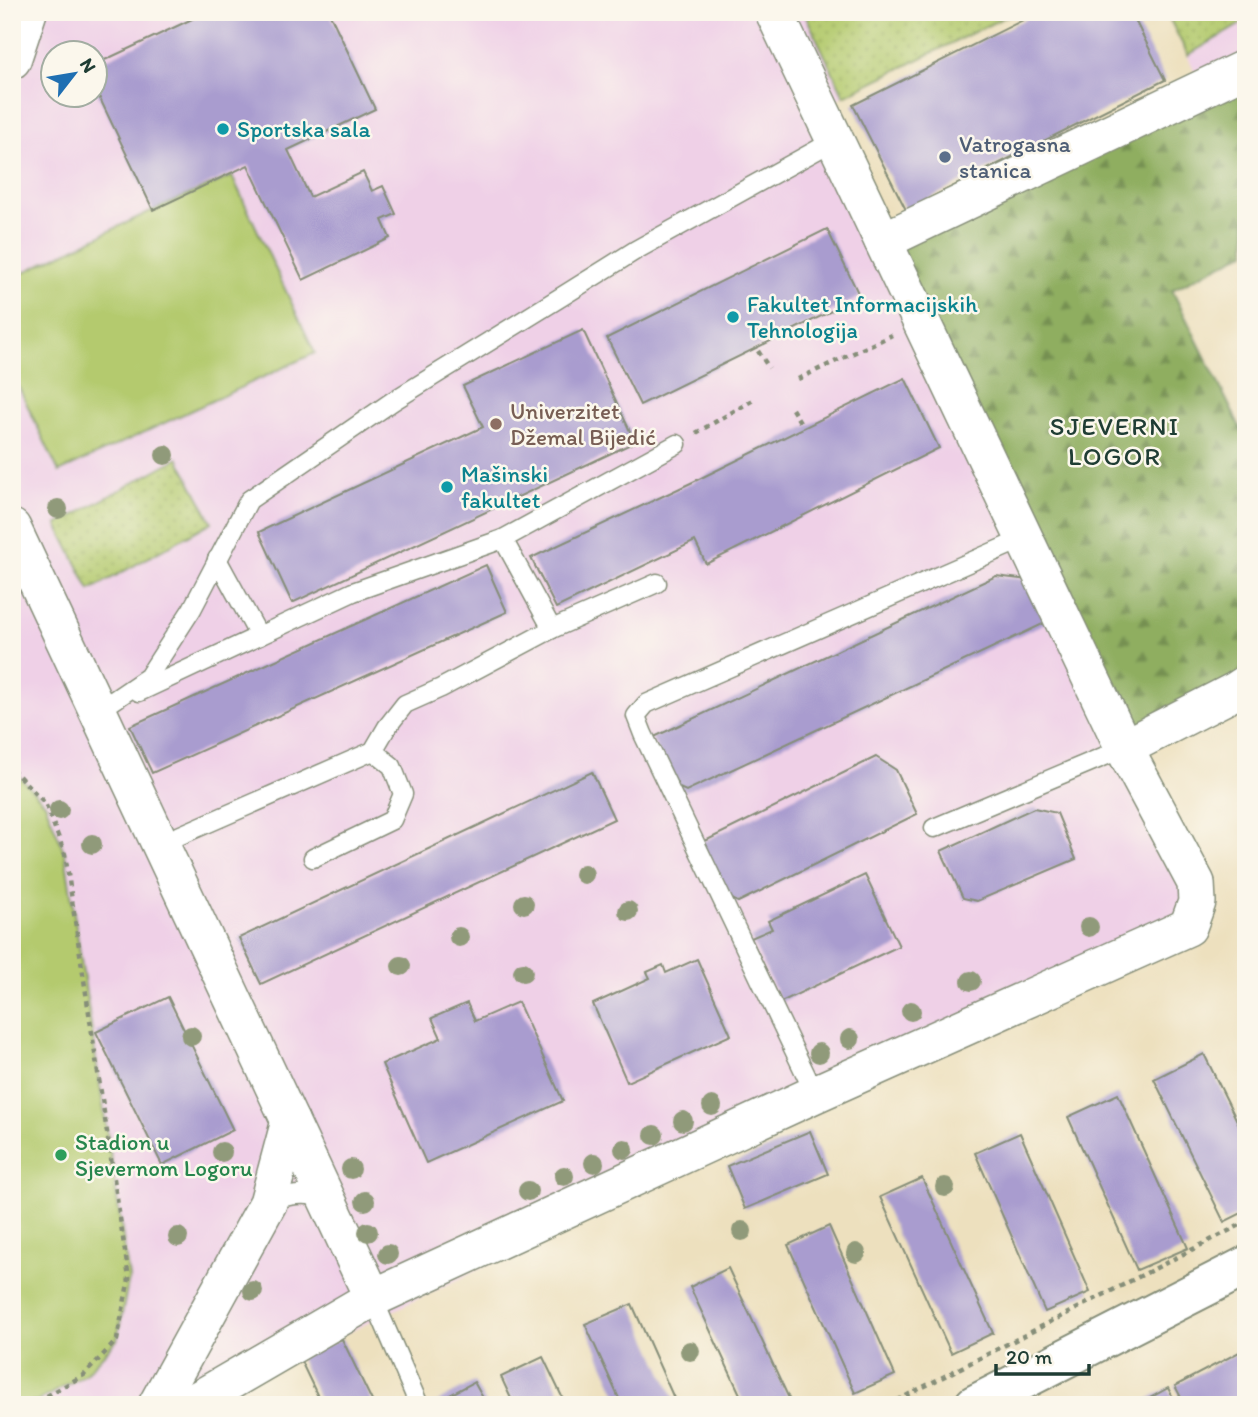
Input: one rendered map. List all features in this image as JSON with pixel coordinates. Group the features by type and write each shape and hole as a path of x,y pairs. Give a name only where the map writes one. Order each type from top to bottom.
{"street":[{"path":"12,60 28,12"},
{"path":"189,1405 373,1298 815,1094 1188,927 1198,902 1196,883 1124,748 774,12"},
{"path":"883,241 1246,68"},
{"path":"12,528 373,1298"},
{"path":"1124,748 1246,684"},
{"path":"157,1405 268,1203 290,1121"},
{"path":"974,1405 1246,1266"}],"lane":[{"path":"98,711 148,677 192,609 249,500 393,401 636,250 835,140"},
{"path":"98,711 353,592 503,539 677,444"},
{"path":"815,1094 636,716 646,704 1025,538"},
{"path":"503,539 552,629"},
{"path":"217,559 259,636"},
{"path":"160,844 373,751 405,704 441,688 552,629 657,583"},
{"path":"934,828 1124,748"},
{"path":"313,858 392,820 403,794 392,766 373,751"},
{"path":"268,1203 286,1196 307,1194 326,1197"},
{"path":"373,1298 419,1405"}],"path":[{"path":"798,380 922,321"},
{"path":"758,351 769,368"},
{"path":"677,444 755,399"},
{"path":"792,409 802,425"},
{"path":"12,769 45,803 65,854 129,1278 117,1340 84,1375 36,1402 19,1405"},
{"path":"888,1405 1246,1222"}],"shaded area":[{"name":"Univerzitet Džemal Bijedić","path":"12,12 1015,12 829,103 1180,853 1188,927 198,1405 12,1405"},
{"path":"1166,12 1246,12 1246,68 1203,88"}],"green space":[{"path":"804,12 1015,12 844,96"},
{"path":"1166,12 1246,12 1246,21 1188,55"},
{"path":"1246,68 1246,252 1172,290 1246,439 1246,684 1129,746 890,237"},
{"path":"232,176 315,353 59,472 12,373 12,278 153,210"},
{"path":"178,458 212,522 90,590 57,525"},
{"name":"Stadion u Sjevernom Logoru","path":"12,769 45,803 65,854 129,1278 117,1340 84,1375 36,1402 12,1405"}],"building":[{"name":"Sportska sala","path":"207,12 329,12 375,109 288,150 310,197 363,172 372,191 383,186 396,214 382,220 390,238 303,280 248,165 153,210 104,108 108,108 108,58"},
{"name":"Vatrogasna stanica","path":"1039,12 1131,12 1165,80 906,210 853,105"},
{"name":"Fakultet Informacijskih Tehnologija","path":"827,229 860,297 640,405 607,338"},
{"name":"Mašinski fakultet","path":"583,330 635,442 292,603 259,532 483,427 463,386"},
{"name":"Fakultet Informacijskih Tehnologija","path":"905,378 939,448 706,564 695,541 556,608 531,558"},
{"path":"486,565 507,612 152,773 130,726"},
{"path":"996,576 1028,580 1045,623 686,791 675,786 652,738"},
{"path":"876,757 896,770 917,814 738,902 720,892 697,845"},
{"path":"592,772 614,819 261,984 239,938"},
{"path":"1034,808 1057,813 1076,859 977,901 963,898 941,851"},
{"path":"865,875 899,946 781,1002 751,938 772,929 768,921"},
{"path":"697,959 731,1035 627,1082 593,1004 650,978 647,972 663,965 666,973"},
{"path":"168,997 233,1130 162,1165 96,1032"},
{"path":"518,1002 563,1101 426,1163 382,1064 441,1038 432,1018 467,1003 475,1021"},
{"path":"1204,1054 1246,1139 1246,1211 1224,1222 1154,1079"},
{"path":"1118,1094 1188,1248 1137,1270 1068,1117"},
{"path":"810,1131 828,1174 745,1209 727,1166"},
{"path":"1020,1133 1090,1292 1045,1312 975,1153"},
{"path":"922,1178 993,1333 951,1353 880,1197"},
{"path":"829,1226 895,1375 855,1393 788,1245"},
{"path":"728,1268 792,1405 745,1405 690,1287"},
{"path":"632,1304 677,1405 622,1405 585,1324"},
{"path":"342,1339 374,1405 322,1405 299,1357"},
{"path":"1241,1351 1246,1361 1246,1405 1185,1405 1175,1386"},
{"path":"543,1357 566,1405 514,1405 501,1377"},
{"path":"474,1382 487,1405 431,1405"},
{"path":"1168,1388 1177,1405 1142,1405 1141,1403"}],"place":[{"name":"Sportska sala","path":"223,129"},
{"name":"Vatrogasna stanica","path":"945,157"},
{"name":"Fakultet Informacijskih Tehnologija","path":"733,317"},
{"name":"Univerzitet Džemal Bijedić","path":"496,424"},
{"name":"Mašinski fakultet","path":"447,487"},
{"name":"Stadion u Sjevernom Logoru","path":"61,1155"}],"district":[{"name":"SJEVERNI LOGOR","path":"1115,441"}]}
